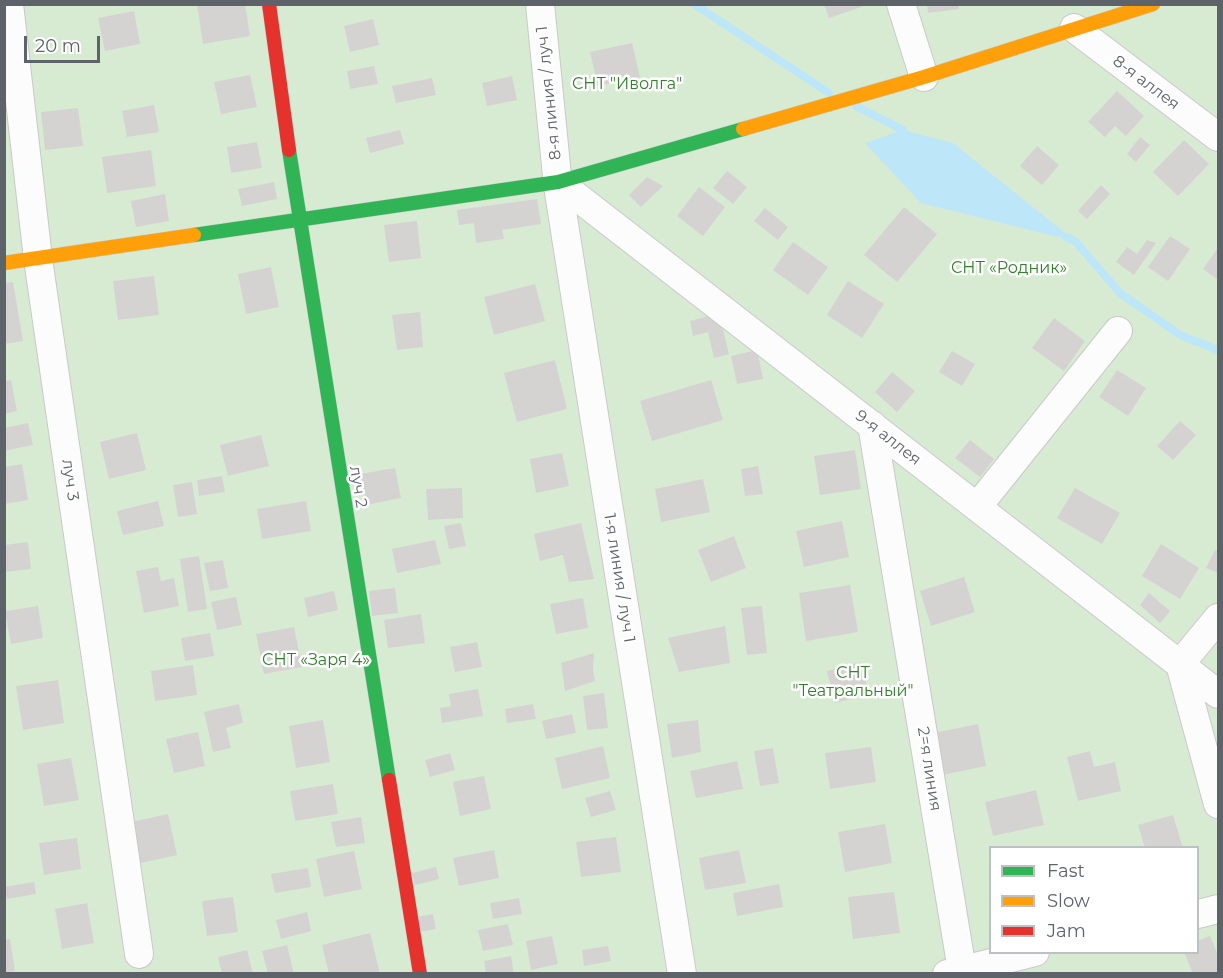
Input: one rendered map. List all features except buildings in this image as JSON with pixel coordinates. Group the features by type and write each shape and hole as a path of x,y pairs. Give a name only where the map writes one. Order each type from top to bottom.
{"street":[{"name":"луч 3","path":"9,4 38,259 138,954"},
{"name":"луч 2","path":"269,4 298,219 420,974"},
{"name":"8-я линия / луч 1","path":"540,4 558,182"},
{"path":"902,4 924,77"},
{"path":"4,263 558,182 924,77 1153,4"},
{"name":"8-я аллея","path":"1074,28 1218,137"},
{"name":"9-я аллея","path":"558,182 1218,694"},
{"name":"1-я линия / луч 1","path":"558,182 682,974"},
{"path":"977,507 1118,332"},
{"name":"2=я линия","path":"872,425 955,972"},
{"path":"1218,618 1180,664 1218,804"},
{"path":"1199,914 1218,909"},
{"path":"955,972 1027,954"}],"green space":[{"path":"5,5 1218,5 1218,973 5,974"}],"water":[{"path":"903,130 953,143 1075,241 921,203 865,143"}],"waterway":[{"path":"694,4 829,93"},
{"path":"857,107 903,130 906,137"},
{"path":"1066,237 1075,241 1120,293 1180,335 1218,350"}],"traffic: fast":[{"path":"194,235 558,182 743,129"},
{"path":"289,150 389,780"}],"traffic: slow":[{"path":"743,129 924,77 1153,4"},
{"path":"4,263 194,235"}],"traffic: jam":[{"path":"269,4 289,150"},
{"path":"389,780 420,974"}],"park label":[{"name":"СНТ \"Иволга\"","path":"627,84"},
{"name":"СНТ «Родник»","path":"1009,268"},
{"name":"СНТ «Заря 4»","path":"316,660"},
{"name":"СНТ \"Театральный\"","path":"853,682"}]}
